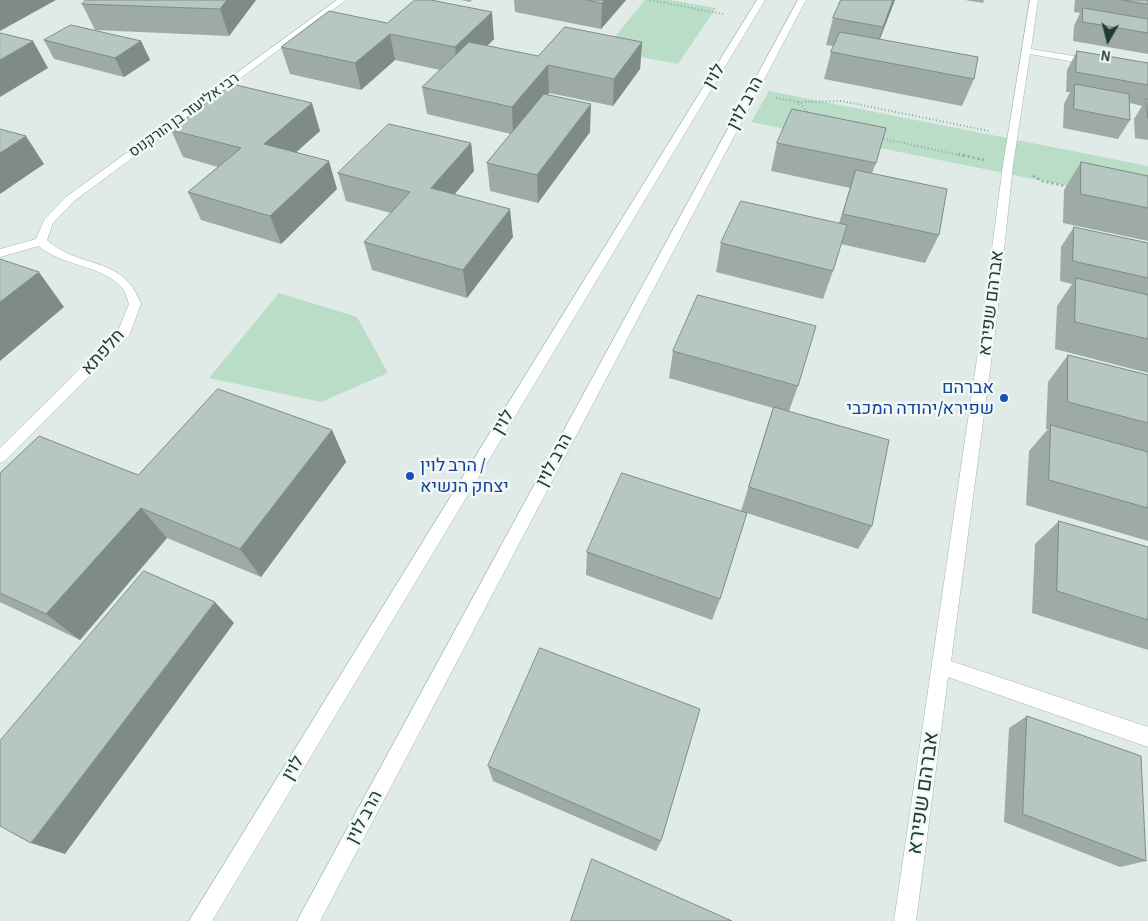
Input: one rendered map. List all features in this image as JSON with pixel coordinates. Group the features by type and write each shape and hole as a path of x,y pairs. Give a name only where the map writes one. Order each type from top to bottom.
{"street":[{"name":"רבי אליעזר בן הורקנוס","path":"41,241 42,229 52,216 70,199 342,0"},
{"name":"לוין","path":"200,921 760,0"},
{"name":"הרב לוין","path":"308,921 802,0"},
{"name":"אברהם שפירא","path":"906,921 988,325 1008,165 1034,0"},
{"path":"1027,51 1101,64"},
{"path":"0,253 41,241"},
{"name":"חלפתא","path":"0,456 124,333 135,304 128,287 110,274 50,251 41,241"},
{"path":"941,666 1148,736"}],"path":[{"path":"650,0 749,18"},
{"path":"751,92 798,102 842,101 1013,136"},
{"path":"798,102 816,120"},
{"path":"871,136 1008,165 1042,181 1071,187"}],"green space":[{"path":"645,0 670,0 716,8 678,64 604,50"},
{"path":"769,91 1148,166 1148,202 751,122"},
{"path":"279,293 357,317 388,373 321,402 209,378"}],"building":[{"path":"86,0 227,0 220,9 82,4"},
{"path":"415,0 431,0 492,12 455,47 390,34 355,63 281,47 329,11 387,23"},
{"path":"587,0 604,0 602,3"},
{"path":"841,0 893,0 883,27 833,18"},
{"path":"1122,0 1148,0 1148,4"},
{"path":"1083,8 1148,19 1148,33 1083,22"},
{"path":"71,25 141,41 115,58 44,40"},
{"path":"565,27 642,42 614,79 548,65 512,107 422,87 469,42 538,56"},
{"path":"840,32 978,57 974,79 831,52"},
{"path":"0,33 33,41 0,60"},
{"path":"1077,51 1148,63 1148,85 1076,72"},
{"path":"232,84 312,103 264,144 329,161 270,216 188,192 241,148 171,130"},
{"path":"1075,84 1129,94 1130,120 1074,109"},
{"path":"544,94 591,104 537,175 487,163"},
{"path":"1146,99 1148,99 1148,118"},
{"path":"792,109 886,128 876,163 777,143"},
{"path":"389,124 471,143 431,188 510,209 463,270 364,242 410,192 338,173"},
{"path":"0,129 26,136 0,153"},
{"path":"1081,162 1148,176 1148,208 1081,194"},
{"path":"856,170 947,189 939,235 843,214"},
{"path":"741,201 847,225 833,271 721,243"},
{"path":"1074,227 1148,243 1148,278 1073,261"},
{"path":"0,259 39,272 0,302"},
{"path":"1076,278 1148,295 1148,339 1075,322"},
{"path":"698,295 816,326 798,386 673,351"},
{"path":"1068,355 1148,375 1148,423 1068,402"},
{"path":"218,389 332,430 240,549 141,508 46,614 0,593 0,473 39,436 138,475"},
{"path":"774,407 889,440 872,526 749,487"},
{"path":"1051,425 1148,452 1148,508 1049,480"},
{"path":"622,473 747,513 720,599 587,552"},
{"path":"1059,521 1148,547 1148,620 1057,591"},
{"path":"144,571 215,602 31,843 0,826 0,741"},
{"path":"540,648 700,709 661,841 488,766"},
{"path":"1027,716 1141,756 1146,861 1023,814"},
{"path":"592,859 732,921 571,921"}],"place":[{"name":"אברהם שפירא/יהודה המכבי","path":"1004,398"},
{"name":"הרב לוין / יצחק הנשיא","path":"410,476"}]}
